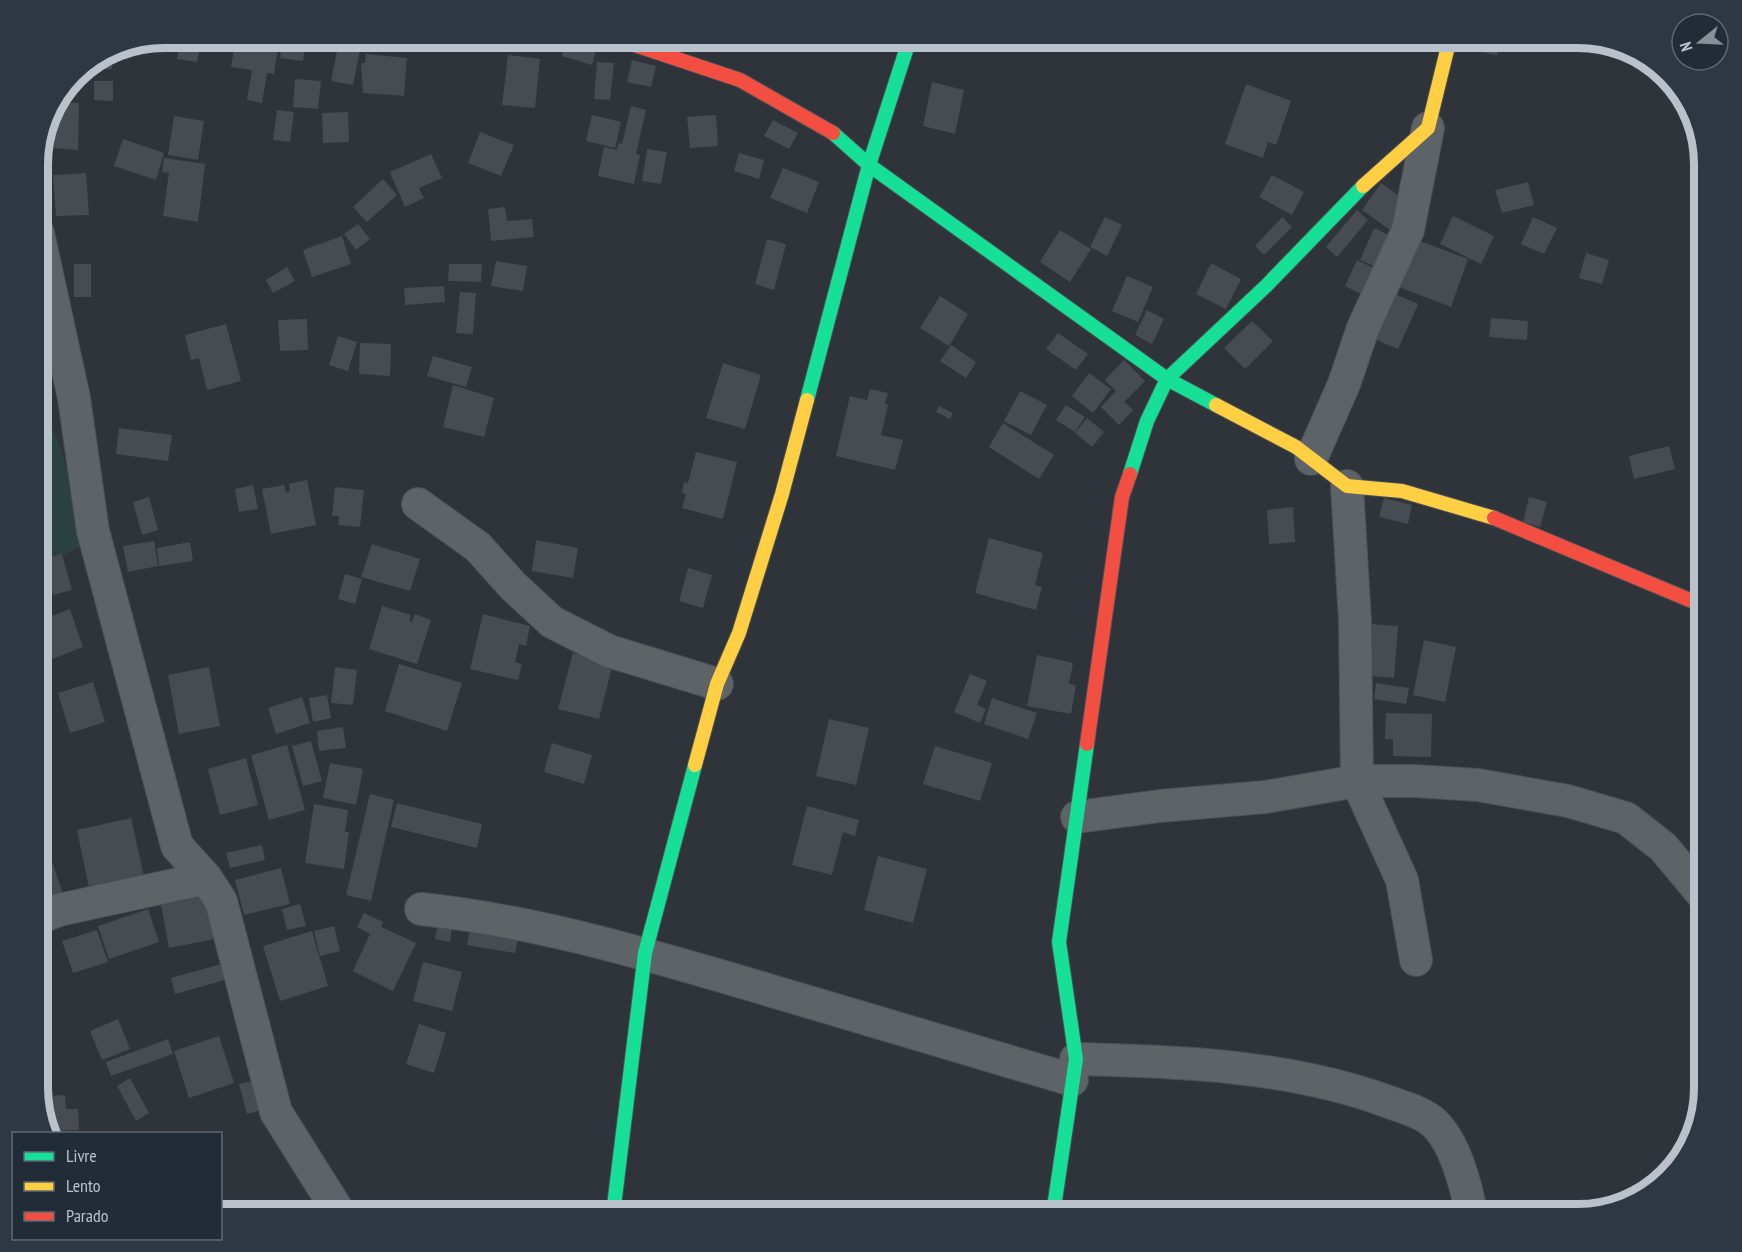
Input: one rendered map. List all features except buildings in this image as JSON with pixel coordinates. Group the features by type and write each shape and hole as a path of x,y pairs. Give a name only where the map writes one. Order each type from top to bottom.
{"street":[{"path":"644,48 740,80 833,133 869,165 1167,379 1296,447 1347,486 1402,491 1481,513 1694,602"},
{"path":"614,1204 645,953 717,684 739,633 782,494 869,165 907,48"},
{"path":"1311,459 1344,384 1363,328 1408,230 1428,128 1448,48"},
{"path":"1055,1204 1074,1069 1059,942 1106,625 1122,497 1147,421 1167,379 1266,286 1351,197 1428,128"},
{"path":"48,279 74,398 93,531 177,846 206,878 222,901 276,1112 333,1204"},
{"path":"1347,486 1355,621 1357,781 1402,880 1416,960"},
{"path":"418,504 478,547 513,586 552,622 609,651 717,684"},
{"path":"1077,817 1160,806 1264,797 1357,781 1415,781 1478,785 1568,801 1626,818 1663,847 1694,884"},
{"path":"48,914 206,878"},
{"path":"421,909 486,916 556,930 1074,1069 1209,1063 1354,1089 1433,1121 1445,1135 1467,1191 1469,1204"}],"green space":[{"path":"48,415 92,539 48,564"}],"traffic: fast":[{"path":"807,400 869,165 907,48"},
{"path":"833,133 869,165 1167,379 1216,405"},
{"path":"1130,474 1147,421 1167,379 1266,286 1363,186"},
{"path":"1054,1204 1076,1059 1059,942 1087,744"},
{"path":"614,1204 645,953 695,765"}],"traffic: slow":[{"path":"1363,186 1428,128 1448,48"},
{"path":"695,765 717,684 739,633 782,494 807,400"},
{"path":"1216,405 1296,447 1347,486 1402,491 1494,518"}],"traffic: jam":[{"path":"644,48 740,80 833,133"},
{"path":"1087,744 1122,497 1130,474"},
{"path":"1494,518 1694,602"}]}
